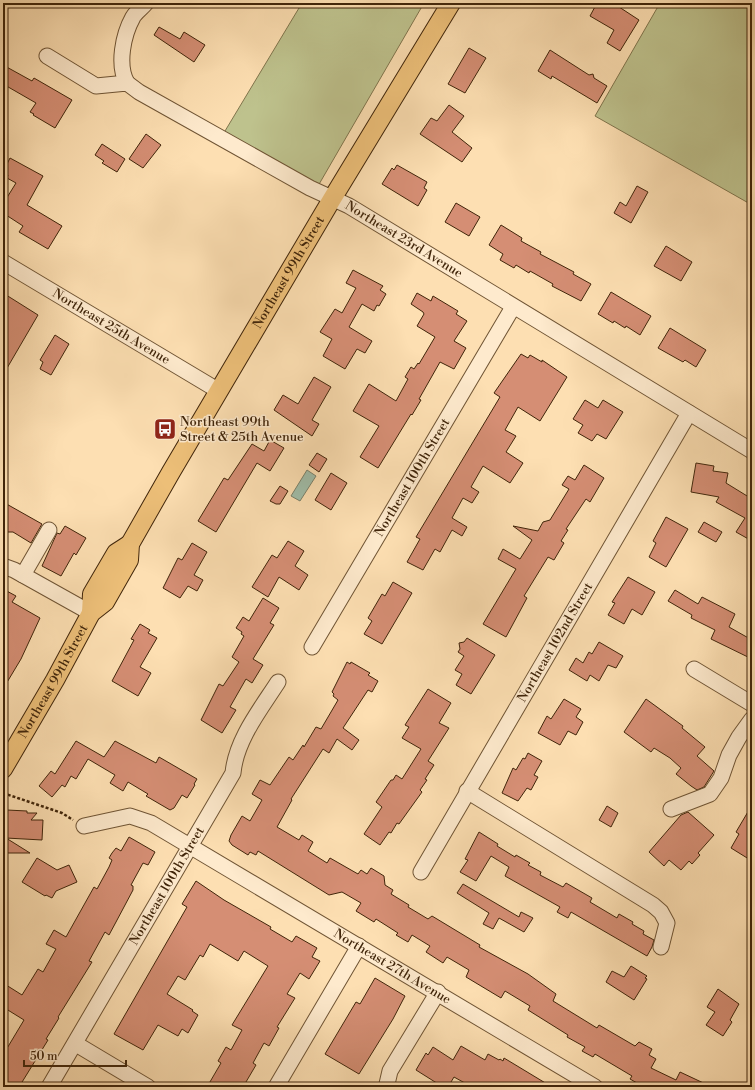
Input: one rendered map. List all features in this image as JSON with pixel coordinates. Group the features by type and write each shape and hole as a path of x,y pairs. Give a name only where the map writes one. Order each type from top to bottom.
{"main road":[{"name":"Northeast 99th Street","path":"3,769 55,680 91,613 92,594 116,553 130,544 332,199 451,3"}],"street":[{"path":"47,56 96,86 127,83 122,75 122,47 133,17 146,3"},
{"name":"Northeast 23rd Avenue","path":"127,83 139,92 310,188 349,206 752,451"},
{"name":"Northeast 25th Avenue","path":"3,262 219,392"},
{"name":"Northeast 100th Street","path":"312,647 513,307"},
{"name":"Northeast 102nd Street","path":"421,872 688,413"},
{"path":"23,575 49,530"},
{"path":"3,566 23,575 91,613"},
{"path":"694,669 752,704"},
{"name":"Northeast 100th Street","path":"49,1087 76,1044 233,773 234,759 252,721 278,682"},
{"path":"671,808 710,794 721,778 729,755 752,719"},
{"path":"467,791 653,905 661,912 667,923 661,947"},
{"name":"Northeast 27th Avenue","path":"84,826 130,816 151,823 438,992 595,1087"},
{"path":"276,1087 359,946"},
{"path":"388,1087 387,1084 390,1072 438,992"},
{"path":"76,1044 148,1087"}],"path":[{"path":"3,793 62,813 84,826"}],"green space":[{"path":"302,3 424,3 318,186 222,136"},
{"path":"660,3 752,3 752,205 595,116"}],"shaded area":[{"path":"307,470 316,476 300,501 291,496"}],"building":[{"path":"597,3 613,3 639,20 620,51 607,43 614,30 590,16"},
{"path":"159,27 180,39 184,32 205,45 194,62 154,35"},
{"path":"469,48 486,58 465,93 448,84"},
{"path":"550,50 589,75 593,74 594,78 607,86 597,103 552,76 551,79 538,71"},
{"path":"3,65 32,81 34,78 72,100 55,128 30,112 36,103 3,84"},
{"path":"449,105 464,116 452,132 472,148 462,162 420,134 431,118 437,121"},
{"path":"146,134 161,145 143,168 129,159"},
{"path":"102,144 125,159 117,172 102,163 104,161 95,155"},
{"path":"10,158 43,176 27,205 62,226 48,249 19,232 23,226 3,213 3,204 16,183 7,178 8,175 3,172"},
{"path":"397,165 427,182 424,188 427,190 418,206 382,184 392,168 394,170"},
{"path":"637,186 648,192 631,223 614,213 620,202 626,206"},
{"path":"456,203 480,217 469,236 445,222"},
{"path":"501,225 522,238 521,241 541,252 540,254 574,272 573,274 591,284 581,301 552,286 553,284 530,271 529,273 516,265 514,268 500,260 503,254 489,245"},
{"path":"666,246 692,262 681,281 654,266"},
{"path":"353,270 383,286 380,290 386,294 379,306 377,305 374,311 362,304 349,327 372,341 365,353 357,349 345,369 323,356 332,339 320,332 335,309 342,313 356,288 346,283"},
{"path":"611,292 651,316 640,335 626,326 625,328 614,321 613,323 598,314"},
{"path":"3,293 38,315 3,375"},
{"path":"417,293 431,301 433,296 458,311 456,314 467,321 454,341 466,348 454,369 440,362 419,399 421,400 378,468 360,457 379,426 353,411 369,384 396,401 408,379 405,377 411,367 414,369 418,363 419,364 435,337 417,326 424,314 411,304"},
{"path":"670,328 706,350 696,367 685,360 683,362 658,348"},
{"path":"55,335 69,344 51,375 40,369 43,362 40,360"},
{"path":"521,354 528,358 530,355 542,362 542,360 567,377 540,421 518,407 505,430 516,436 506,452 523,463 510,483 483,466 471,487 479,492 472,503 463,498 452,518 467,527 462,536 452,530 440,552 435,549 423,570 407,562 420,539 416,537 500,397 494,393"},
{"path":"314,377 331,387 312,420 319,424 312,436 274,410 283,395 298,404"},
{"path":"585,400 598,408 603,400 623,412 606,439 597,434 592,441 578,433 583,425 573,419"},
{"path":"270,440 284,448 270,471 257,463 216,532 198,521 224,478 228,480 252,444 264,451"},
{"path":"317,453 327,459 319,472 309,465"},
{"path":"696,463 714,466 713,471 728,473 726,483 752,499 752,541 736,532 745,518 716,502 719,497 691,492"},
{"path":"584,465 604,478 590,502 586,499 566,529 568,530 561,541 564,543 554,560 548,557 524,596 527,598 506,637 483,624 516,569 498,559 503,549 520,559 532,540 513,526 538,531 543,522 550,520 569,489 562,485 568,476 575,480"},
{"path":"331,473 347,483 331,510 315,500"},
{"path":"280,486 288,491 280,504 276,504 270,501"},
{"path":"3,502 42,524 31,543 13,532 3,532"},
{"path":"666,517 688,529 666,567 649,557 656,543 653,541"},
{"path":"704,522 722,532 716,542 698,532"},
{"path":"65,526 86,538 76,555 74,553 61,576 42,566 57,533 60,534"},
{"path":"288,541 304,551 295,566 308,575 299,590 279,577 268,597 252,587 272,555 277,558"},
{"path":"192,543 207,552 194,575 203,580 197,591 188,586 180,598 163,588 178,558 182,560"},
{"path":"628,577 655,592 642,615 632,609 624,624 608,615 615,603 612,602"},
{"path":"393,582 412,593 382,644 364,634 372,621 368,618 382,594 385,596"},
{"path":"3,589 16,596 12,602 40,618 21,659 3,689"},
{"path":"675,590 698,604 702,597 735,614 729,627 752,640 752,659 711,639 715,630 691,618 692,615 668,601"},
{"path":"263,598 279,608 270,623 274,625 253,659 263,665 252,683 246,679 230,707 236,710 222,733 201,720 219,684 223,686 239,662 232,657 244,636 241,634 242,632 236,628 243,617 249,621"},
{"path":"140,624 150,630 148,633 157,638 140,667 151,673 138,696 112,681 134,640 131,639"},
{"path":"467,638 495,655 471,694 456,685 462,674 455,670 464,656 458,652 460,649 459,643 464,642"},
{"path":"599,642 623,656 616,668 608,665 599,681 590,675 587,681 569,670 576,658 583,663 589,652 592,654"},
{"path":"347,662 350,664 351,662 370,673 368,675 378,681 372,692 368,690 343,728 359,740 352,750 337,739 329,753 323,749 291,799 292,800 277,827 299,840 302,835 313,842 308,851 327,863 330,858 358,874 361,870 367,874 371,868 384,876 385,885 393,890 391,894 409,905 408,907 428,919 432,916 480,945 479,947 528,974 556,994 553,1001 597,1028 599,1025 635,1046 639,1042 652,1049 649,1055 656,1059 651,1068 676,1080 680,1072 712,1087 644,1087 630,1079 632,1076 595,1054 593,1057 582,1051 585,1047 567,1037 568,1035 528,1010 530,1006 505,991 501,998 466,977 469,970 447,957 443,963 426,952 430,946 412,935 408,942 396,935 398,933 376,919 374,922 356,911 361,903 342,892 329,895 258,851 256,855 250,852 248,855 232,845 229,841 231,835 242,816 250,821 262,800 252,794 260,780 270,785 289,757 293,760 303,745 304,747 316,727 321,729 338,700 333,696 334,694 332,692"},
{"path":"428,689 451,703 439,723 449,728 428,761 434,765 425,779 427,780 420,790 422,792 399,824 397,823 391,833 389,832 380,845 364,834 382,807 376,802 396,775 402,779 421,749 402,738 409,727 405,725"},
{"path":"564,699 581,709 576,717 583,722 576,735 568,731 560,745 538,733 547,716 551,719"},
{"path":"646,699 683,726 682,728 705,747 697,756 714,771 704,787 697,790 691,786 676,774 681,768 670,758 654,748 651,752 624,732"},
{"path":"76,741 104,757 115,741 156,763 159,757 197,779 194,784 195,785 187,798 182,795 174,808 170,810 146,796 148,794 128,782 123,791 110,783 115,775 88,759 76,779 71,776 65,787 62,785 52,797 39,786 51,771 55,774"},
{"path":"528,753 542,761 534,775 538,777 531,790 527,788 518,801 502,793 513,768 516,770 523,758 525,759"},
{"path":"752,805 752,861 731,848 739,834 736,832"},
{"path":"607,806 618,813 611,827 599,820"},
{"path":"7,810 37,813 31,820 43,820 42,840 6,838 30,853 4,853"},
{"path":"688,812 714,835 698,853 700,855 692,864 689,861 681,870 669,860 664,866 649,852 681,815"},
{"path":"479,832 498,844 497,846 515,857 516,855 530,863 528,865 541,872 540,875 563,887 566,883 592,898 590,902 617,918 619,914 633,922 632,924 644,931 643,934 654,940 647,956 571,912 568,918 557,912 560,907 505,876 509,867 491,856 476,881 460,872 468,860 465,859"},
{"path":"129,837 155,852 148,865 143,863 131,885 133,886 133,890 109,935 105,932 89,961 92,962 58,1017 59,1018 46,1039 48,1040 19,1087 3,1087 3,1055 24,1020 3,1007 3,983 22,995 38,969 43,972 56,949 46,944 54,930 66,937 94,887 97,889 112,860 109,858 112,853 116,848 121,851"},
{"path":"37,858 57,870 69,865 77,882 56,891 52,898 46,895 45,896 22,882"},
{"path":"196,881 224,900 271,927 270,929 292,942 296,936 317,948 312,957 320,961 309,979 300,973 287,994 295,998 277,1027 279,1028 269,1046 264,1043 253,1063 256,1065 243,1087 207,1087 221,1063 218,1061 226,1047 231,1050 242,1030 232,1025 268,966 244,951 238,961 210,944 203,957 200,955 185,980 178,976 167,994 193,1010 192,1011 198,1015 188,1033 182,1029 178,1036 158,1025 143,1050 114,1034 187,907 182,904"},
{"path":"463,884 519,917 521,912 533,918 524,932 499,918 493,929 483,924 489,913 457,893"},
{"path":"631,966 647,976 645,978 647,979 634,1000 606,982 612,971 624,977"},
{"path":"375,978 405,996 393,1019 359,1074 325,1054 356,1002 360,1004"},
{"path":"718,989 739,1004 730,1020 732,1022 723,1036 706,1025 715,1012 707,1007"},
{"path":"461,1046 485,1060 488,1054 503,1061 504,1058 552,1087 472,1087 454,1077 448,1087 443,1087 416,1070 426,1053 428,1055 433,1047 453,1060"}],"place":[{"name":"Northeast 99th Street & 25th Avenue","path":"165,429"}]}
